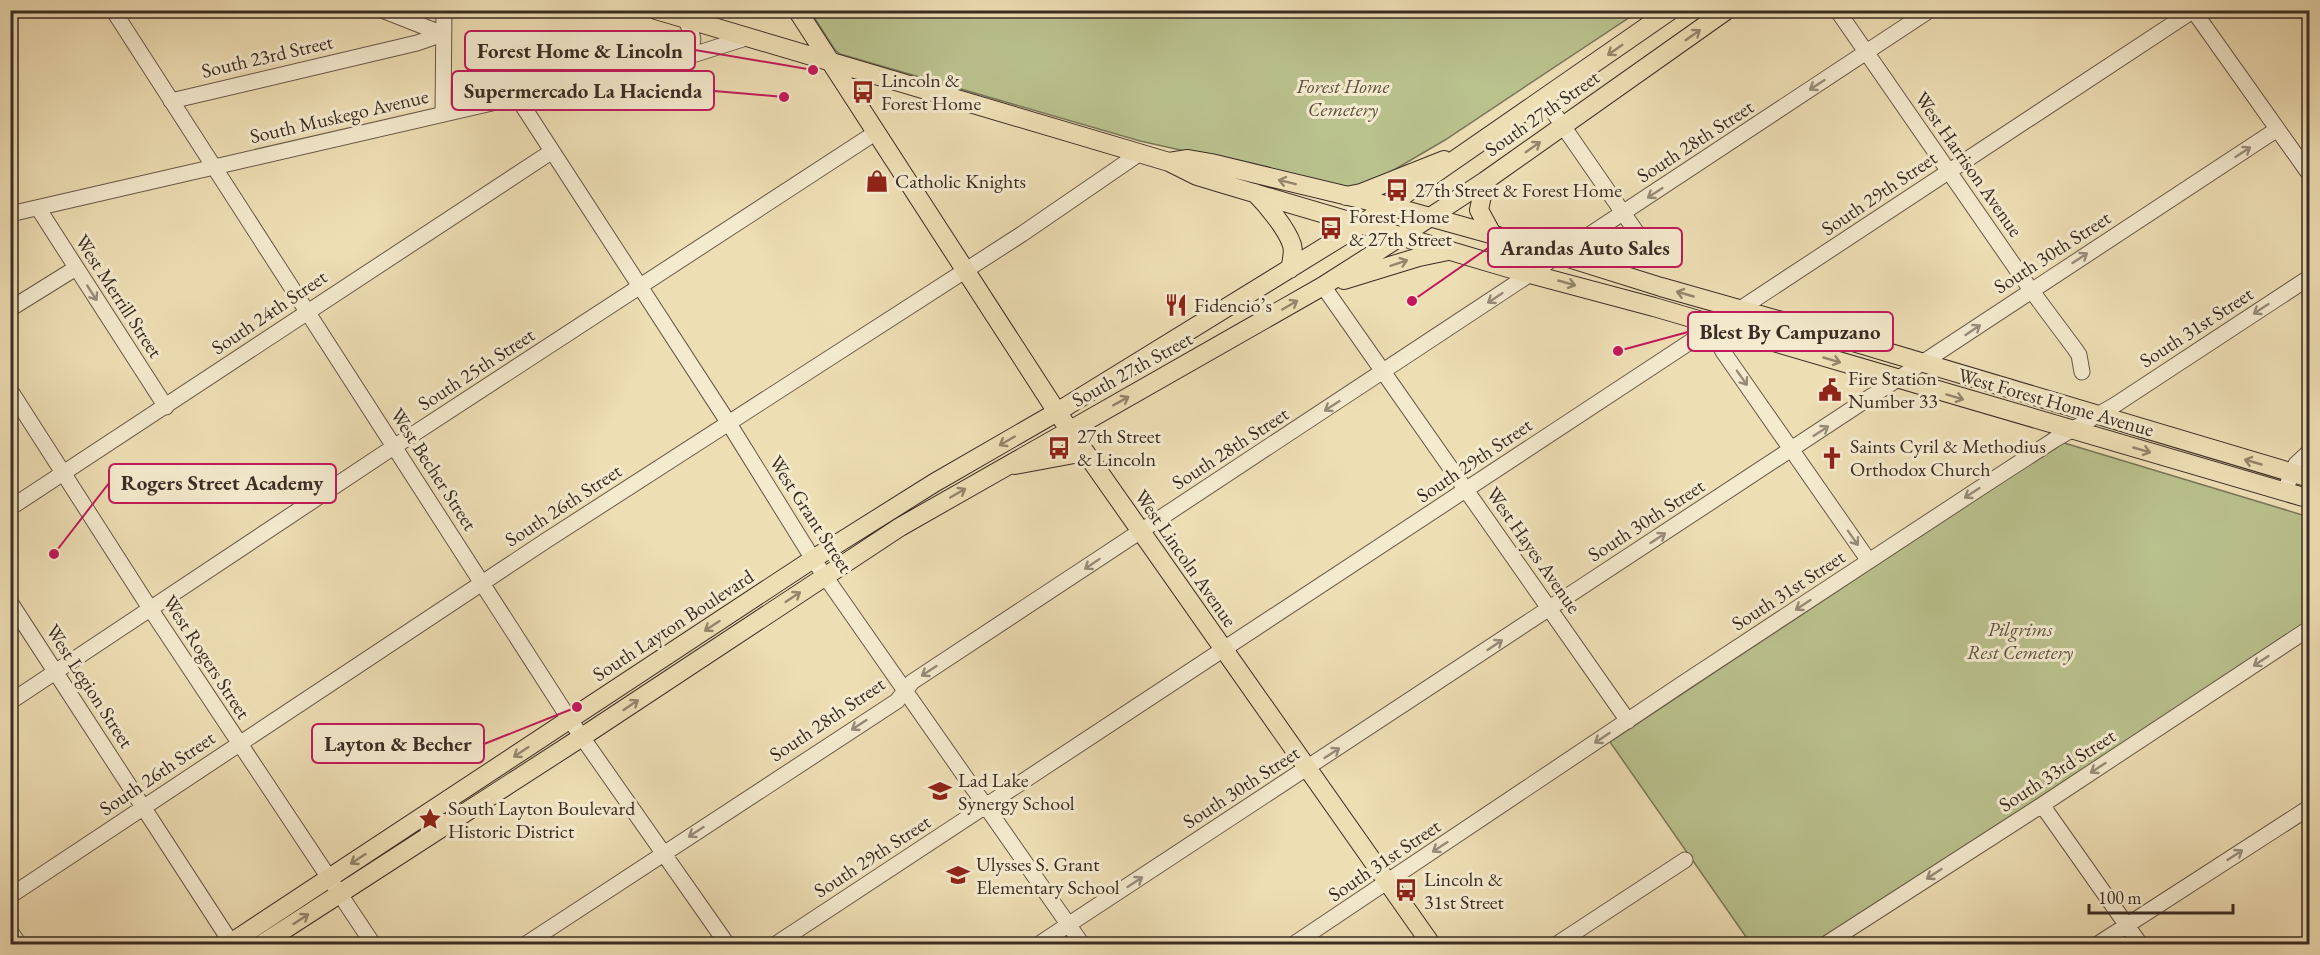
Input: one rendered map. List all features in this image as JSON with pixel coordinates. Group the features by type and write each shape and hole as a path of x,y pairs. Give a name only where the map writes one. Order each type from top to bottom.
{"main road":[{"name":"West Forest Home Avenue","path":"656,10 1140,153 1169,162 1197,176 2310,499"},
{"name":"West Lincoln Avenue","path":"797,10 1070,430 1431,945"},
{"name":"South 27th Street","path":"1058,412 1390,206 1671,10"},
{"name":"South 27th Street","path":"1070,430 1323,286 1403,236 1563,127 1727,10"},
{"path":"1343,197 1361,193 1474,148"},
{"name":"West Forest Home Avenue","path":"1169,162 1188,159 1211,163 1343,197 1390,206 1492,234 2310,478"},
{"path":"1485,181 1479,210 1492,234"},
{"path":"1255,193 1265,203 1290,240 1293,256 1290,269"},
{"path":"1323,286 1450,250"},
{"name":"South Layton Boulevard","path":"231,944 813,559 934,483 1058,412"},
{"path":"262,945 900,527 1070,430"},
{"path":"1004,467 1086,452"}],"street":[{"name":"West Becher Street","path":"113,10 570,720 727,945"},
{"path":"382,10 443,34"},
{"path":"443,114 444,10"},
{"name":"West Harrison Avenue","path":"1837,10 2031,290 2079,355 2082,372"},
{"name":"South 28th Street","path":"526,945 897,701 912,682 1930,10"},
{"path":"2194,11 2310,175"},
{"name":"South 29th Street","path":"776,945 2194,11"},
{"path":"685,19 694,35 692,50 686,57"},
{"name":"South 23rd Street","path":"171,101 417,43 443,34"},
{"name":"South Muskego Avenue","path":"10,214 686,57 746,38"},
{"name":"West Grant Street","path":"517,97 728,422 813,559 1082,945"},
{"path":"1545,99 1655,259"},
{"name":"South 30th Street","path":"1039,945 2276,130"},
{"name":"South 25th Street","path":"10,702 875,133"},
{"name":"South 24th Street","path":"10,508 551,152"},
{"name":"South 26th Street","path":"10,896 1140,153"},
{"name":"West Merrill Street","path":"38,208 166,406"},
{"path":"10,309 76,268"},
{"name":"South 31st Street","path":"1294,945 1869,561 2310,277"},
{"name":"West Hayes Avenue","path":"1323,286 1628,721"},
{"path":"1715,326 1719,344 1869,561"},
{"name":"West Rogers Street","path":"10,390 151,610 373,945"},
{"path":"2285,492 2291,473 2300,459 2310,451"},
{"name":"West Legion Street","path":"10,602 231,944"},
{"name":"South 33rd Street","path":"1826,945 2310,628"},
{"path":"2042,805 2140,945"},
{"path":"2098,945 2310,807"},
{"path":"1557,945 1685,860"},
{"path":"10,931 19,945"}],"green space":[{"name":"Forest Home Cemetery","path":"810,11 1639,11 1445,140 1363,188 1351,188 1140,141 840,54 835,50"},
{"name":"Pilgrims Rest Cemetery","path":"2061,442 2309,517 2309,622 1818,944 1751,944 1610,742"}],"place":[{"name":"Forest Home & Lincoln","path":"813,70"},
{"name":"Lincoln & Forest Home","path":"863,92"},
{"name":"Supermercado La Hacienda","path":"784,97"},
{"name":"Catholic Knights","path":"877,181"},
{"name":"27th Street & Forest Home","path":"1397,190"},
{"name":"Forest Home & 27th Street","path":"1331,228"},
{"name":"Arandas Auto Sales","path":"1412,301"},
{"name":"Fidencio’s","path":"1176,305"},
{"name":"Blest By Campuzano","path":"1618,351"},
{"name":"Fire Station Number 33","path":"1830,390"},
{"name":"27th Street & Lincoln","path":"1059,448"},
{"name":"Saints Cyril & Methodius Orthodox Church","path":"1832,458"},
{"name":"Rogers Street Academy","path":"54,554"},
{"name":"Layton & Becher","path":"577,707"},
{"name":"Lad Lake Synergy School","path":"940,791"},
{"name":"South Layton Boulevard Historic District","path":"430,819"},
{"name":"Ulysses S. Grant Elementary School","path":"958,875"},
{"name":"Lincoln & 31st Street","path":"1406,890"}]}
